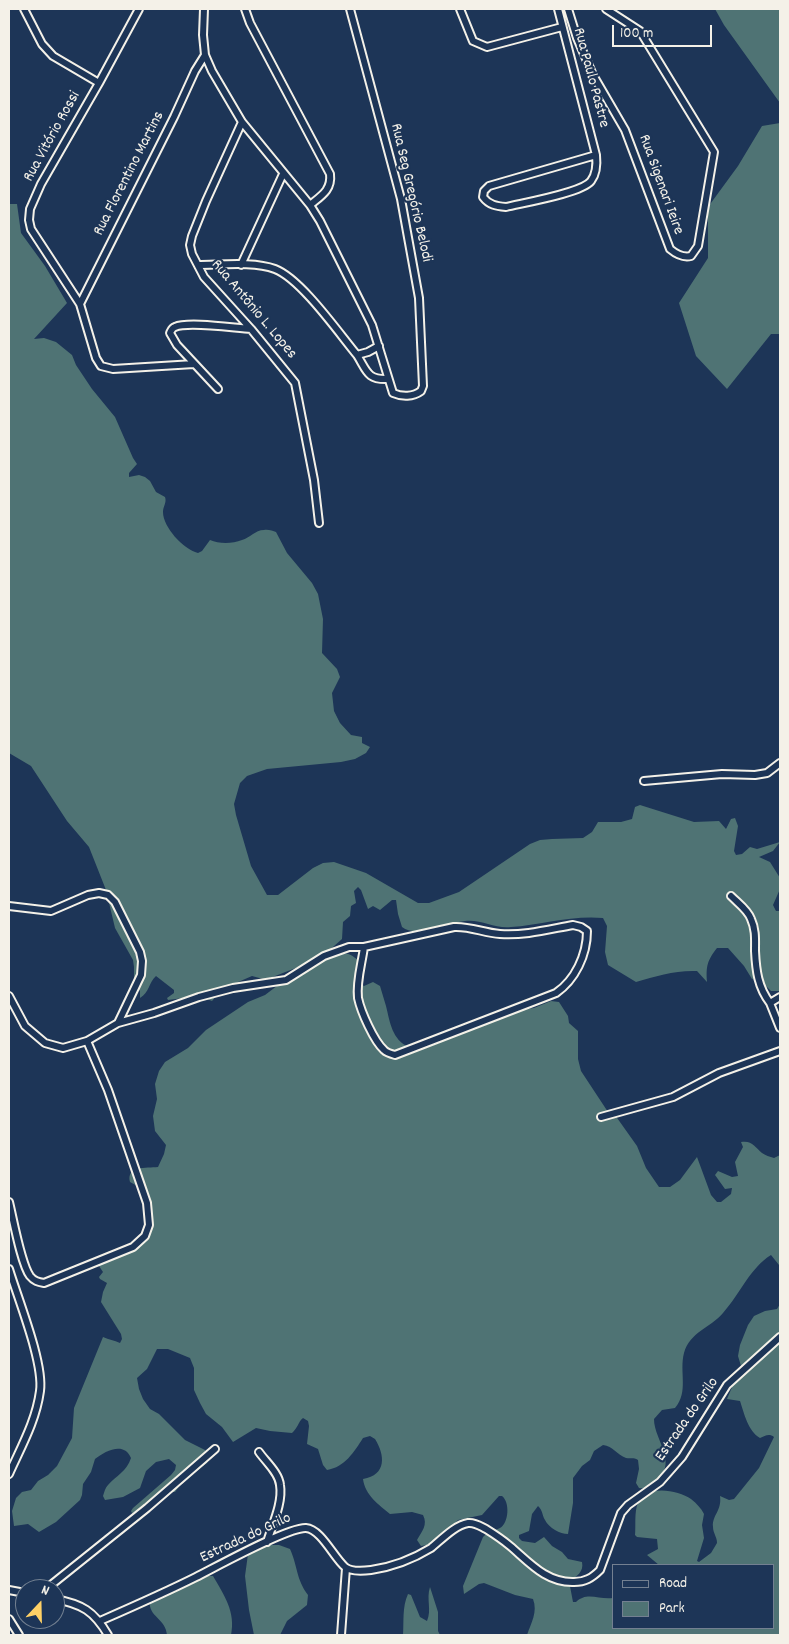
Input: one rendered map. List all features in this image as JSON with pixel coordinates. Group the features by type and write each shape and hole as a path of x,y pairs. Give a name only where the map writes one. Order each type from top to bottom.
{"street":[{"path":"24,9 46,50 99,83"},
{"name":"Rua Vitório Rossi","path":"139,9 41,184 30,209 29,220 31,229 80,304 96,358 101,366 113,370 194,364"},
{"path":"198,265 240,265 273,268 293,280 358,355 373,378 388,379 372,325 364,307 310,206 242,122 212,71 205,55 203,35 204,9"},
{"path":"245,9 250,23 330,174 331,182 328,188 310,206"},
{"name":"Rua Seg Gregório Belodi","path":"350,9 401,200 419,298 423,386 419,393 397,395 391,390 388,379"},
{"path":"460,9 472,41 487,46 562,27"},
{"name":"Rua Paulo Pastre","path":"558,9 596,154 598,165 595,175 586,185 569,192 506,206 495,206 487,202 483,197 484,191 489,186 596,154"},
{"name":"Rua Sigenari Ieire","path":"568,9 577,38 593,74 625,130 670,250 686,257 691,256 698,246 714,152 640,31 606,9"},
{"name":"Rua Florentino Martins","path":"80,304 174,117 195,71 205,55"},
{"name":"Rua Antônio L. Lopes","path":"242,122 192,236 190,245 198,265 209,283 295,384 314,480 319,523"},
{"path":"240,265 283,174"},
{"path":"218,389 194,364 170,333 176,326 189,325 250,329"},
{"path":"358,355 379,346"},
{"path":"644,781 722,774 755,775 767,773 780,763"},
{"path":"9,906 51,911 88,895 99,893 108,895 116,902 140,952 142,962 141,974 118,1023"},
{"path":"731,896 751,919 755,935 758,980 780,1028"},
{"path":"9,996 25,1026 45,1043 63,1048 87,1041 118,1023 154,1014 199,997 233,988 286,980 324,956 349,947 364,947 454,926 466,926 500,934 516,934 573,925 582,927 587,931 585,948 573,978 556,993 395,1055 386,1052 379,1044 365,1017 358,998 358,980 364,947"},
{"path":"770,1003 780,997"},
{"path":"9,1202 23,1258 30,1276 36,1281 44,1283 133,1247 145,1236 149,1225 147,1203 108,1090 87,1041"},
{"path":"600,1117 673,1097 719,1073 780,1051"},
{"path":"9,1269 38,1367 40,1390 36,1412 26,1439 9,1474"},
{"name":"Estrada do Grilo","path":"100,1621 195,1578 267,1542 301,1528 309,1528 346,1568 356,1571 370,1570 411,1559 430,1548 458,1527 470,1522 477,1524 508,1544 534,1568 547,1576 569,1582 583,1582 593,1577 600,1570 621,1513 628,1505 660,1482 682,1456 727,1385 780,1337"},
{"path":"58,1579 215,1449"},
{"path":"259,1452 275,1473 280,1484 280,1500 267,1542"},
{"path":"341,1635 346,1568"},
{"path":"65,1602 83,1606 100,1621 108,1635"},
{"path":"9,1619 19,1635"}],"green space":[{"path":"715,9 780,9 780,103 724,25"},
{"path":"780,123 780,334 771,334 727,389 696,356 679,303 708,258 708,207 738,166 762,126"},
{"path":"9,204 17,204 21,233 45,266 67,303 34,339 44,338 56,342 72,355 76,365 92,389 115,417 137,464 129,473 129,477 139,475 145,477 150,481 156,492 165,497 166,501 163,512 170,531 186,547 198,553 202,551 210,540 230,543 245,539 261,530 276,532 287,553 312,583 318,594 323,619 322,653 337,669 340,677 332,693 334,711 340,723 351,735 362,737 362,743 370,747 366,753 355,759 267,769 247,776 240,783 234,804 236,815 251,866 267,895 278,895 313,868 323,863 334,862 366,873 418,903 429,903 459,892 530,844 540,840 583,838 592,832 598,822 621,822 632,819 635,807 640,805 694,822 719,821 726,829 731,819 735,818 738,826 734,851 736,855 742,854 750,847 757,849 780,842 773,851 759,857 770,862 780,878 780,889 773,905 776,911 780,911 779,991 771,991 757,977 752,979 744,966 728,948 717,948 709,960 707,982 697,971 681,971 636,982 608,965 605,952 607,926 603,918 568,919 505,927 477,921 465,921 424,931 408,930 402,927 396,900 392,900 380,910 373,906 368,909 358,887 354,891 356,903 351,906 350,916 343,922 342,939 324,955 346,953 359,961 361,984 364,986 373,982 380,986 395,1035 403,1044 409,1047 517,1010 534,1008 551,1001 559,1002 568,1016 569,1023 578,1031 578,1059 581,1071 608,1112 615,1115 637,1146 646,1168 659,1187 670,1187 680,1180 697,1157 711,1195 717,1202 721,1202 731,1194 732,1188 725,1189 715,1175 718,1171 732,1177 738,1176 735,1162 743,1147 741,1142 751,1143 762,1153 774,1158 780,1155 780,1274 779,1265 771,1255 751,1274 723,1313 696,1335 687,1346 683,1360 683,1389 679,1402 675,1408 662,1410 654,1419 666,1460 661,1476 648,1486 639,1488 636,1483 639,1469 638,1460 626,1458 610,1447 603,1445 594,1451 590,1460 582,1466 573,1478 573,1503 568,1534 558,1532 549,1526 538,1506 532,1514 529,1531 519,1535 519,1538 522,1541 535,1543 544,1537 568,1559 582,1562 581,1571 569,1581 573,1602 589,1596 612,1598 612,1629 774,1629 774,1564 658,1564 647,1555 658,1549 657,1539 637,1537 635,1535 636,1511 642,1497 655,1491 671,1491 691,1499 704,1514 702,1525 704,1538 697,1561 699,1562 711,1553 717,1543 713,1523 720,1505 720,1496 729,1500 734,1499 759,1468 774,1437 769,1435 760,1438 756,1435 747,1421 740,1401 727,1399 741,1366 738,1356 748,1325 754,1316 765,1311 777,1309 780,1304 780,1635 527,1635 535,1608 533,1599 515,1595 484,1583 479,1584 464,1594 463,1586 483,1537 500,1528 507,1517 507,1507 502,1496 499,1496 482,1515 458,1520 440,1539 421,1546 417,1540 425,1525 423,1515 412,1512 390,1514 373,1499 364,1485 363,1479 371,1477 380,1469 382,1464 381,1451 375,1439 370,1436 363,1438 344,1462 327,1470 323,1465 318,1449 307,1444 309,1426 308,1421 303,1418 292,1433 256,1428 233,1442 222,1427 206,1414 200,1403 194,1390 194,1368 190,1358 168,1349 157,1349 147,1369 137,1378 139,1389 150,1409 159,1414 185,1440 205,1450 210,1457 207,1463 183,1481 175,1492 168,1488 163,1490 142,1508 132,1513 133,1508 171,1475 176,1465 169,1459 156,1462 146,1471 140,1488 123,1497 105,1500 103,1496 106,1488 124,1470 131,1458 124,1450 114,1449 95,1459 91,1472 83,1484 80,1500 56,1522 39,1532 28,1524 14,1526 12,1511 16,1498 22,1492 31,1490 38,1481 57,1466 72,1438 74,1408 103,1337 120,1343 122,1339 121,1334 101,1302 107,1283 99,1277 103,1272 99,1266 109,1255 142,1237 151,1214 139,1187 130,1182 130,1177 134,1170 158,1167 164,1154 166,1145 155,1131 153,1116 157,1099 155,1084 159,1071 165,1062 188,1048 206,1030 248,1002 265,995 306,964 270,978 263,979 252,976 222,989 212,1001 199,996 168,1000 167,998 174,993 174,990 156,976 140,998 140,991 134,984 133,960 115,928 106,890 89,847 67,821 31,766 9,753"},
{"path":"279,1545 290,1549 301,1584 308,1595 307,1605 287,1621 280,1635 254,1635 245,1576 248,1554 257,1547"},
{"path":"204,1576 213,1576 225,1597 232,1619 231,1635 167,1635 164,1625 152,1611 150,1602"},
{"path":"430,1587 438,1612 438,1631 440,1635 403,1635 404,1609 408,1594 411,1595 420,1617 427,1621"}]}
